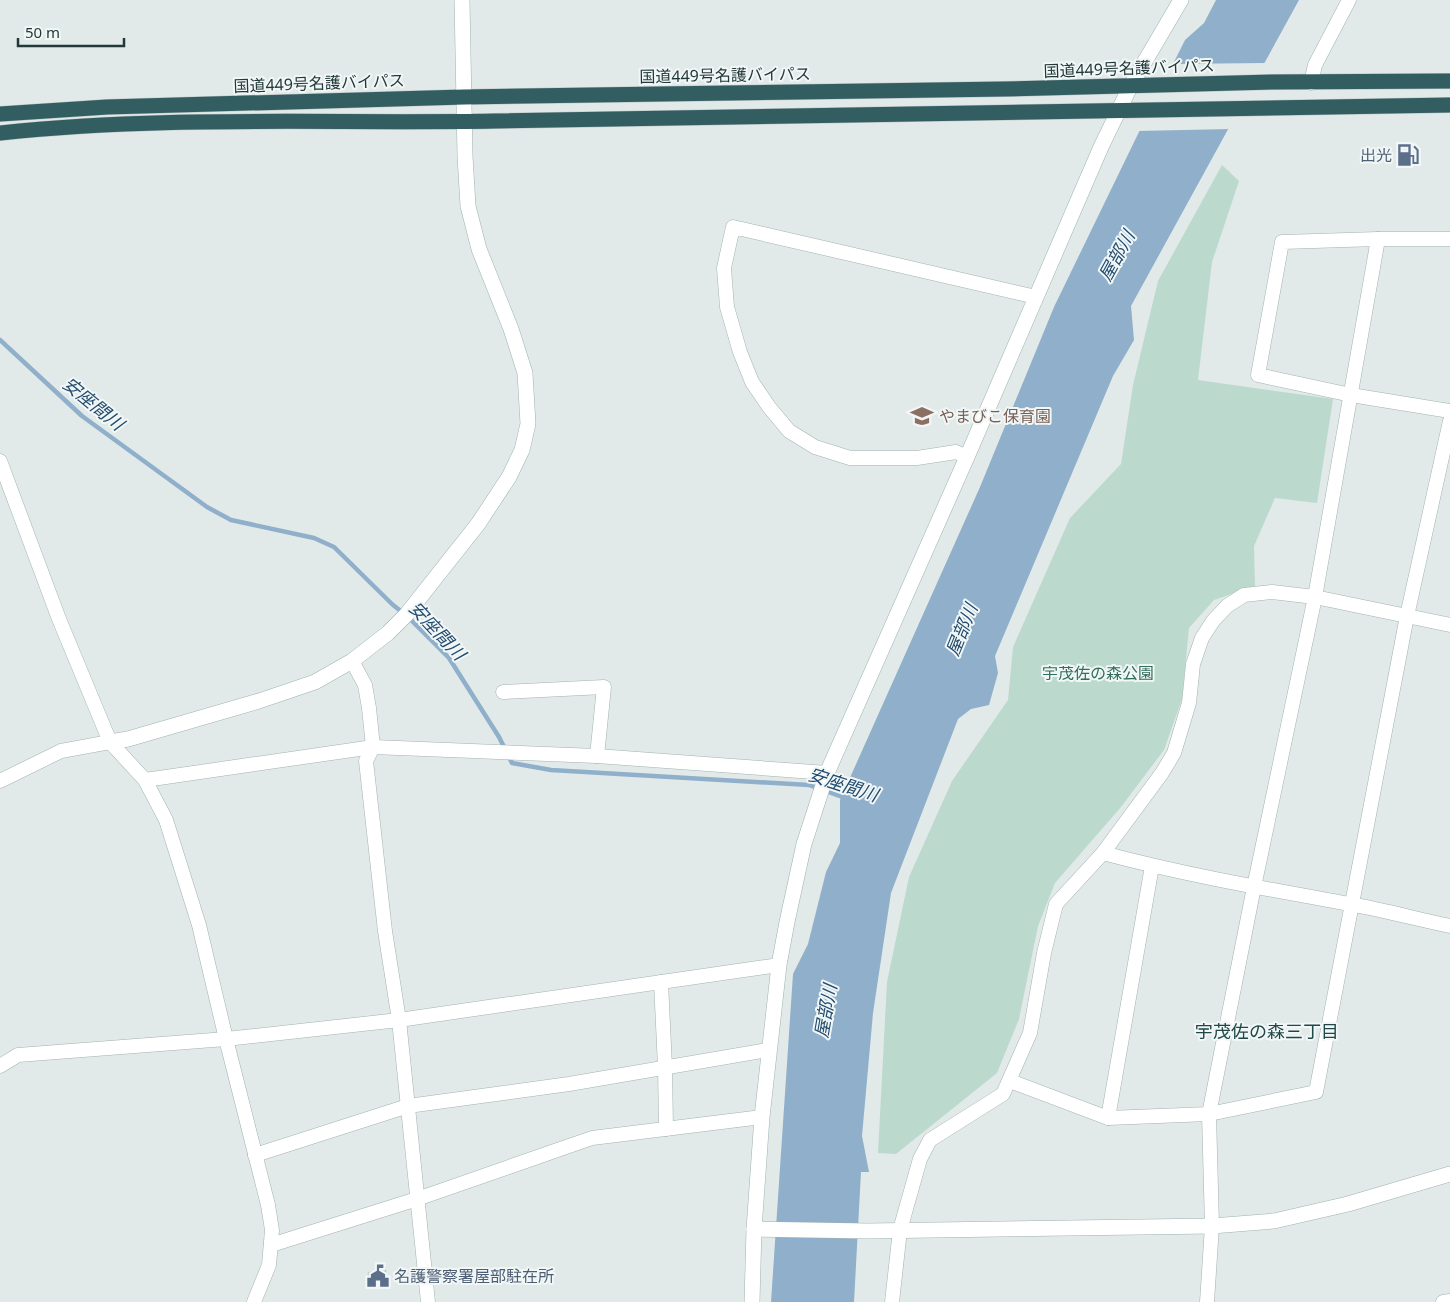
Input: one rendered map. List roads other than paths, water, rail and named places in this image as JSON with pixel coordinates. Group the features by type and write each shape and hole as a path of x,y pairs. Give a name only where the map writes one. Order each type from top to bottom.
{"highway":[{"name":"国道449号名護バイパス","path":"0,114 46,110 464,97 1272,82 1450,81"},
{"path":"0,133 48,128 176,123 464,122 1450,105"}],"street":[{"path":"0,781 61,751 128,739 259,701 315,682 352,661 388,633 406,614 478,524 509,477 522,450 528,424 525,373 511,329 479,249 468,206 464,122 462,0"},
{"path":"752,1302 762,1229 762,1117 779,964 786,922 804,844 827,773 968,457 1078,197 1131,85 1181,0"},
{"path":"1311,82 1314,65 1349,0"},
{"path":"968,457 956,452 917,458 850,458 815,447 789,431 752,382 740,352 727,307 724,268 733,227 1036,297"},
{"path":"1207,1302 1212,1226 1210,1114 1254,887 1315,597 1378,239"},
{"path":"1450,239 1282,242 1258,375 1351,395 1450,411"},
{"path":"1010,1081 1108,1118 1210,1114 1316,1092 1407,616 1450,421"},
{"path":"0,461 59,619 110,742 145,780 166,820 199,925 272,1230 269,1265 254,1302"},
{"path":"892,1302 900,1230 920,1159 930,1140 1003,1094 1030,1032 1044,953 1056,904 1103,853 1162,773 1174,753 1189,703 1193,664 1202,638 1213,621 1226,606 1244,595 1272,592 1315,597 1450,625"},
{"path":"352,661 365,686 369,708 372,747 366,761 385,931 399,1020 428,1302"},
{"path":"503,692 604,687 598,756"},
{"path":"145,780 372,747 598,756 827,773"},
{"path":"1103,853 1152,866 1351,904 1450,926"},
{"path":"1108,1118 1152,866"},
{"path":"0,1066 18,1055 226,1039 399,1020 779,964"},
{"path":"660,982 665,1067 666,1129"},
{"path":"255,1155 408,1106 568,1084 768,1050"},
{"path":"271,1245 417,1198 592,1138 762,1117"},
{"path":"762,1229 868,1231 1212,1226 1274,1221 1348,1204 1450,1174"},
{"path":"1443,1302 1450,1301"}],"water":[{"name":"屋部川","path":"1216,0 1299,0 1131,306 1134,340 1113,376 995,656 998,673 989,705 971,709 958,719 891,893 873,1013 862,1136 869,1172 861,1172 854,1302 771,1302 793,974 808,944 826,872 840,843 840,800 980,487 1054,307 1185,40 1204,23"}],"waterway":[{"name":"安座間川","path":"0,340 82,416 207,507 231,520 314,538 334,547 449,658 499,737 512,763 551,770 809,785 845,798"}],"place":[{"name":"出光","path":"1408,155"},
{"name":"やまびこ保育園","path":"922,416"},
{"name":"名護警察署屋部駐在所","path":"378,1276"}],"district":[{"name":"宇茂佐の森三丁目","path":"1267,1032"}],"park label":[{"name":"宇茂佐の森公園","path":"1098,673"}]}
